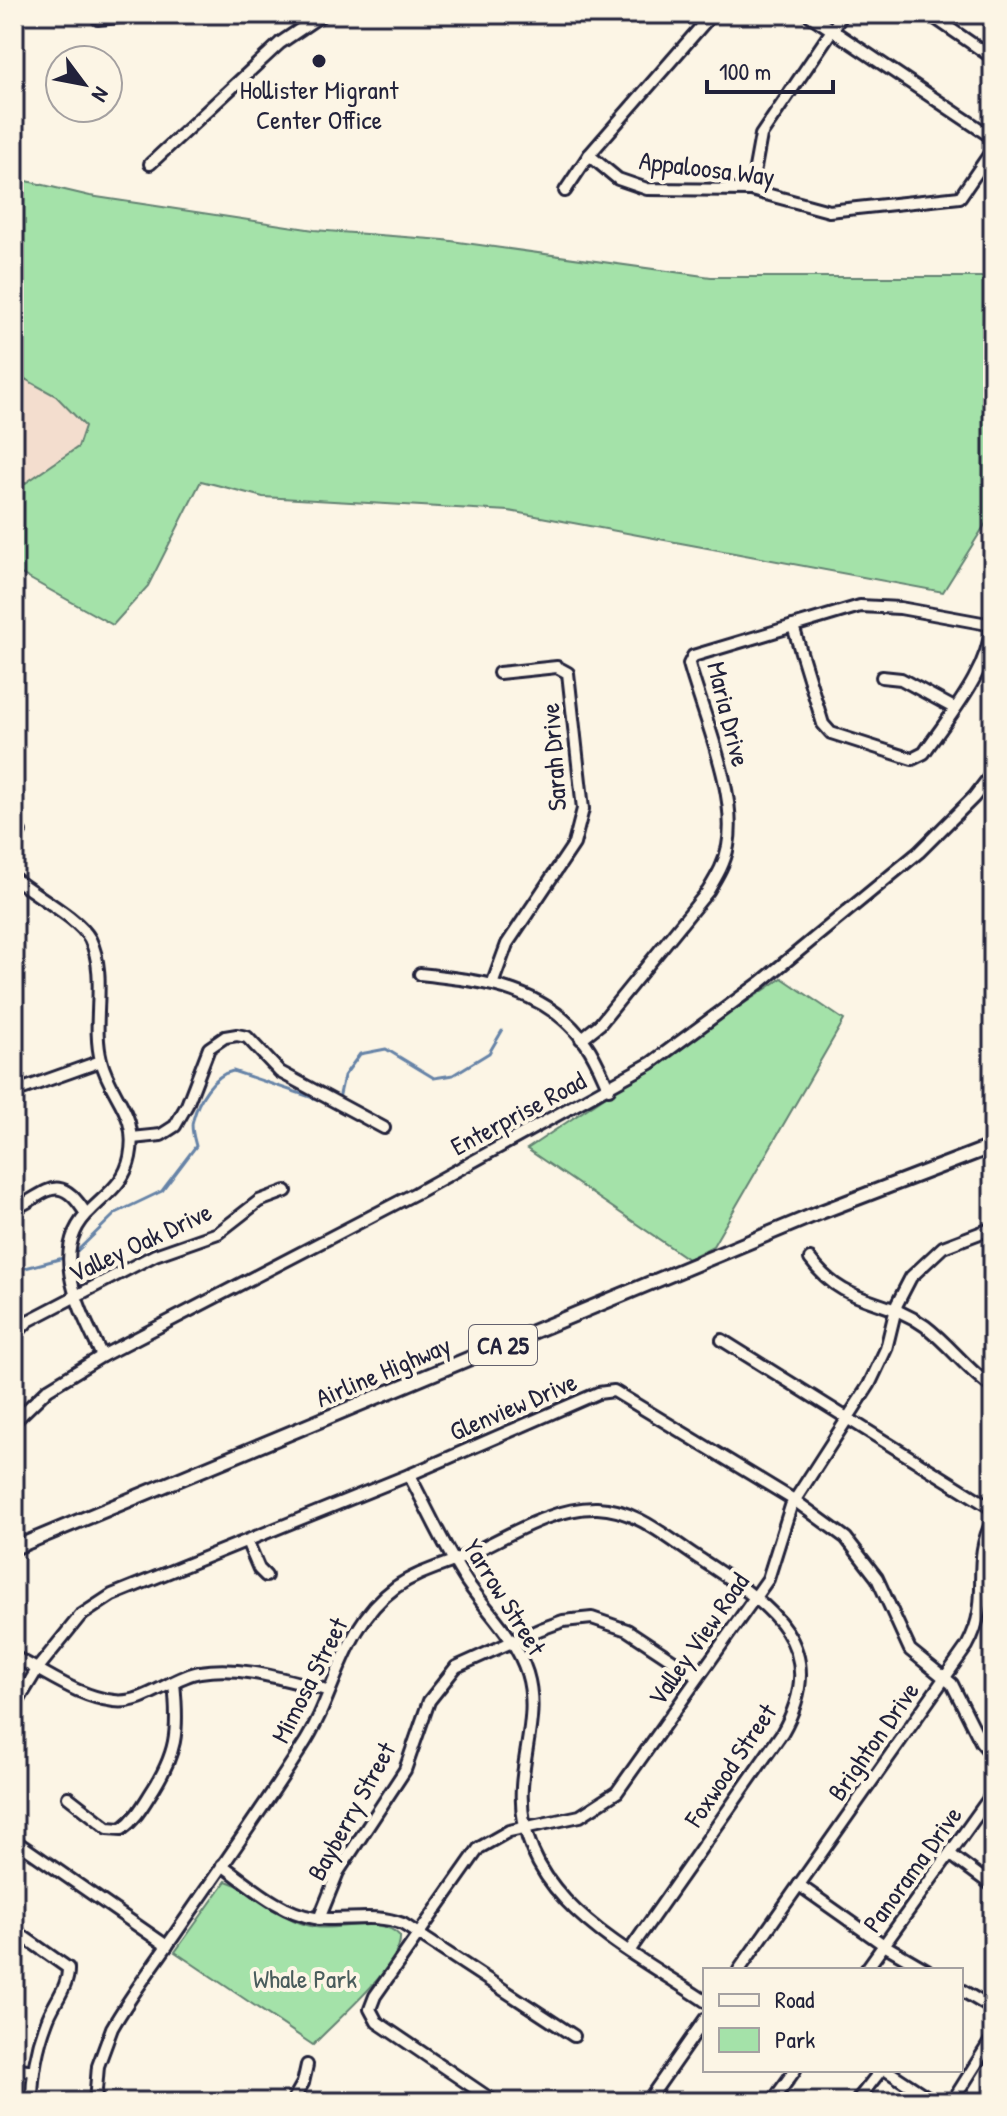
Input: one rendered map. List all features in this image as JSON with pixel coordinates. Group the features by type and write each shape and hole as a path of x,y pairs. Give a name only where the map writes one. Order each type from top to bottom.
{"main road":[{"name":"Airline Highway","path":"14,1548 821,1212 993,1146"}],"street":[{"path":"98,19 152,14"},
{"path":"150,164 280,43 323,14"},
{"path":"565,191 589,155 712,14"},
{"path":"808,14 993,138"},
{"path":"751,190 761,135 843,14"},
{"path":"929,14 993,58"},
{"name":"Appaloosa Way","path":"589,155 618,179 647,189 751,190 829,211 960,197 993,149"},
{"name":"Maria Drive","path":"581,1039 600,1024 708,891 722,869 731,823 727,796 689,664 693,656 860,606 900,608 992,624"},
{"path":"793,626 823,724 831,733 912,759 924,753 985,657 992,624"},
{"name":"Sarah Drive","path":"493,982 507,944 574,844 583,809 568,673 557,667 499,673"},
{"path":"882,677 901,679 954,708"},
{"name":"Enterprise Road","path":"14,1422 48,1389 102,1356 609,1089 663,1055 871,893 955,818 993,772"},
{"path":"14,878 89,937 98,966 101,1061 124,1105 132,1138 130,1157 121,1181 86,1214 74,1232 68,1253 76,1295 102,1356"},
{"path":"420,974 493,982 536,1001 581,1039 609,1089"},
{"path":"132,1138 161,1135 175,1126 187,1105 209,1048 225,1037 237,1035 247,1037 287,1077 384,1128"},
{"path":"14,1092 101,1061"},
{"path":"14,1209 38,1192 53,1189 76,1198 86,1214"},
{"name":"Valley Oak Drive","path":"14,1336 28,1321 76,1295 155,1255 209,1237 259,1201 286,1191"},
{"name":"Valley View Road","path":"495,2102 371,2016 375,1996 479,1848 497,1836 524,1827 580,1816 608,1800 757,1596 772,1570 784,1522 794,1500 850,1419 878,1368 907,1284 927,1259 956,1241 993,1228"},
{"path":"810,1259 837,1287 926,1327 966,1369 993,1388"},
{"path":"722,1340 993,1509"},
{"name":"Glenview Drive","path":"14,1708 38,1668 80,1616 112,1595 409,1475 598,1393 614,1391 834,1527 860,1553 877,1578 910,1650 952,1684 981,1742 993,1756"},
{"name":"Yarrow Street","path":"409,1475 466,1580 512,1639 527,1674 532,1698 521,1789 524,1827 542,1872 563,1901 703,2000"},
{"name":"Mimosa Street","path":"95,2102 98,2066 112,2028 304,1744 341,1658 374,1607 416,1574 456,1560 558,1515 601,1508 638,1519 757,1596"},
{"name":"Brighton Drive","path":"740,1968 967,1646 980,1618 981,1552 993,1520"},
{"path":"247,1541 259,1569 266,1576"},
{"name":"Foxwood Street","path":"630,1950 782,1733 797,1704 800,1677 792,1640 778,1616 757,1596"},
{"name":"Bayberry Street","path":"319,1919 338,1872 405,1770 429,1701 456,1667 512,1639 563,1621 598,1619 627,1630 698,1677"},
{"path":"14,1657 38,1668 60,1685 116,1702 149,1695 197,1672 233,1670 327,1690"},
{"path":"68,1797 108,1828 122,1829 133,1820 168,1769 175,1748 178,1725 174,1683"},
{"name":"Panorama Drive","path":"867,1968 993,1793"},
{"path":"14,1840 167,1946"},
{"path":"951,1855 993,1886"},
{"path":"222,1865 287,1909 319,1919 383,1918 419,1933 574,2036"},
{"path":"799,1885 884,1945 924,1968"},
{"path":"14,1930 66,1965 69,1973 48,2017 33,2071 32,2102"},
{"path":"963,1991 993,2009"},
{"path":"647,2102 703,2022"},
{"path":"952,2102 993,2037"},
{"path":"292,2102 303,2083 307,2065"},
{"path":"14,2068 33,2071"},
{"path":"772,2102 794,2072"},
{"path":"856,2102 881,2072"},
{"path":"886,2072 935,2102"}],"shaded area":[{"path":"14,373 57,396 85,426 78,447 26,483 14,484"}],"green space":[{"path":"14,178 90,196 314,230 444,240 711,277 993,277 993,512 943,592 509,511 263,497 201,481 148,586 113,625 14,570 14,485 24,484 78,447 85,426 56,396 14,373"},
{"path":"782,978 844,1020 713,1246 688,1259 527,1149"},
{"name":"Whale Park","path":"226,1881 302,1924 325,1928 382,1926 400,1936 398,1948 379,1977 313,2045 175,1952"}],"waterway":[{"path":"339,1099 344,1076 360,1054 386,1049 434,1078 453,1075 489,1053 502,1031"},
{"path":"74,1254 116,1213 162,1191 196,1146 192,1123 203,1097 213,1083 226,1073 233,1071 337,1106"},
{"path":"14,1271 67,1257"}],"place":[{"name":"Hollister Migrant Center Office","path":"319,61"}]}
